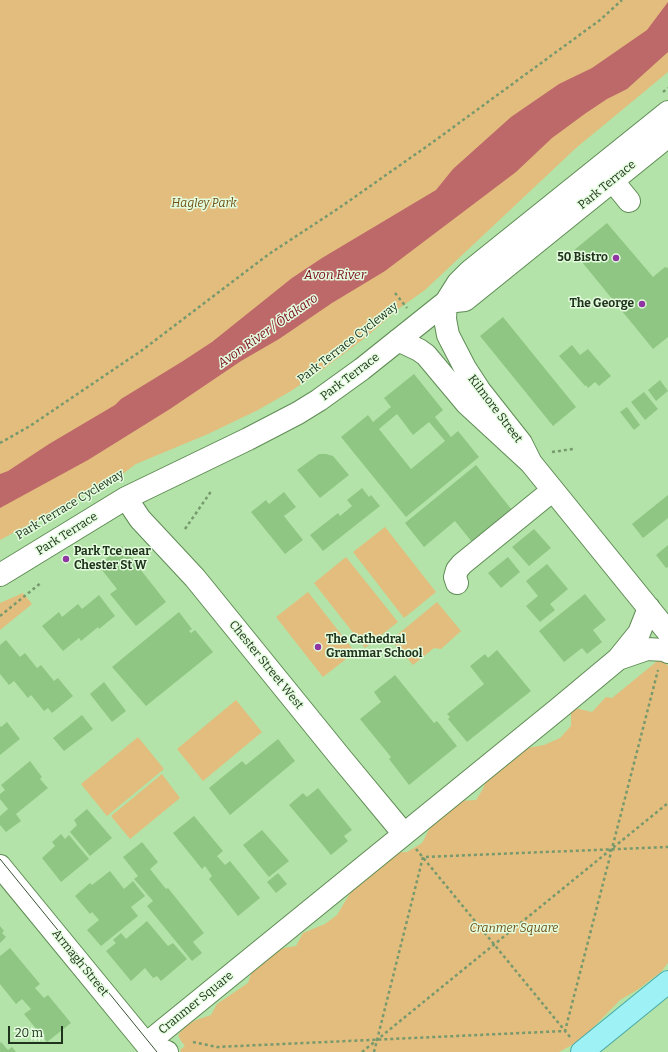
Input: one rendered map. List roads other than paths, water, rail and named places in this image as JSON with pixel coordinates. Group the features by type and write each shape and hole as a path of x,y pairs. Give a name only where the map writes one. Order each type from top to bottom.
{"main road":[{"path":"577,1046 668,982"}],"street":[{"name":"Park Terrace","path":"446,302 466,300 606,174 665,102"},
{"name":"Park Terrace","path":"0,575 126,498 248,440 298,413 338,387 446,302 458,283 470,271 606,174 668,136"},
{"path":"606,174 629,201"},
{"name":"Kilmore Street","path":"446,302 445,319 448,335 465,368 480,391 521,443 531,463"},
{"name":"Kilmore Street","path":"398,340 426,355 467,404 531,463 648,608 667,645"},
{"path":"457,583 455,577 457,570 462,564 553,490"},
{"name":"Chester Street West","path":"126,498 140,519 196,578 404,834"},
{"name":"Cranmer Square","path":"148,1048 404,834 618,659 639,633 648,608"},
{"name":"Cranmer Square","path":"618,659 647,649 667,645"},
{"name":"Armagh Street","path":"0,866 148,1048 167,1052"}],"water":[{"name":"Avon River","path":"668,2 668,52 627,89 607,99 552,138 516,172 385,271 332,303 279,339 241,361 170,409 88,460 0,508 0,474 8,471 49,444 115,405 121,399 212,342 292,278 322,258 436,190 453,169 511,117 559,84 592,68 647,30"}],"tram line":[{"path":"0,859 157,1052"}],"place":[{"name":"50 Bistro","path":"616,258"},
{"name":"The George","path":"642,304"},
{"name":"Park Tce near Chester St W","path":"66,559"},
{"name":"The Cathedral Grammar School","path":"318,647"}],"park label":[{"name":"Hagley Park","path":"204,204"}],"water label":[{"name":"Avon River / Ōtākaro","path":"268,331"}]}
